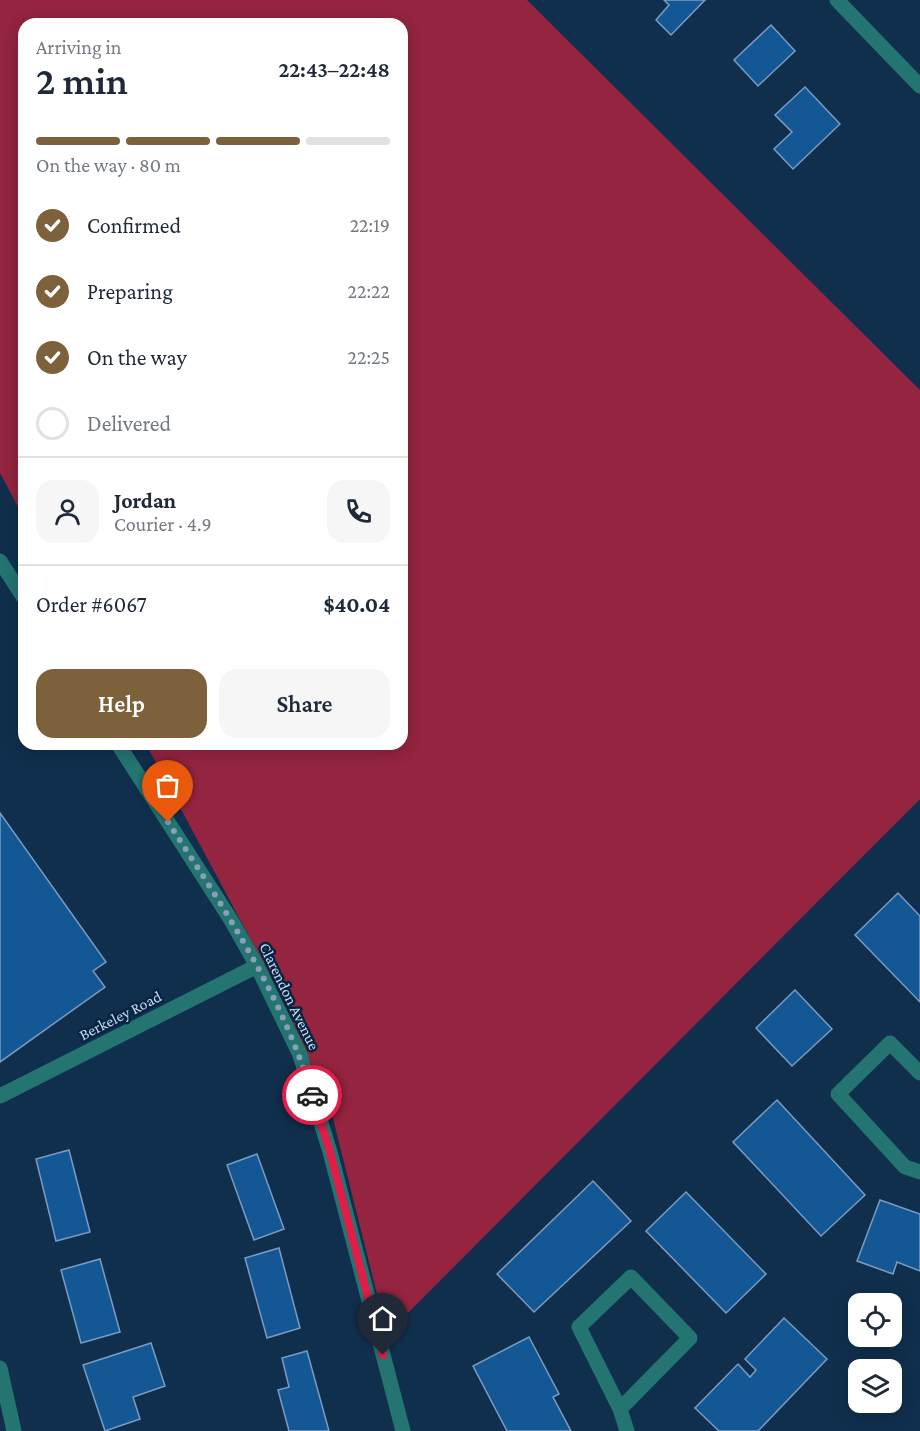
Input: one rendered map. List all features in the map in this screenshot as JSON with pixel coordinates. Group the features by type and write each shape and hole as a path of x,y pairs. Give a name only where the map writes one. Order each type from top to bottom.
{"street":[{"path":"837,0 920,86"},
{"path":"0,561 18,589"},
{"name":"Clarendon Avenue","path":"122,750 231,920 257,966 300,1055 330,1152 403,1431"},
{"name":"Berkeley Road","path":"0,1096 257,966"},
{"path":"920,1073 890,1042 838,1094 905,1167 920,1172"},
{"path":"620,1409 690,1338 631,1277 579,1327 620,1409 627,1431"},
{"path":"0,1368 14,1431"}],"shaded area":[{"path":"0,0 527,0 920,390 920,799 387,1334 330,1107 281,996 149,750 408,750 408,18 18,18 18,507 0,473"}],"building":[{"path":"664,0 705,0 671,35 656,20 669,5"},
{"path":"771,25 795,51 758,86 734,60"},
{"path":"805,87 840,124 793,169 774,149 792,132 775,115"},
{"path":"0,813 106,962 93,971 105,987 0,1062"},
{"path":"898,893 920,916 920,1002 855,935"},
{"path":"795,990 832,1029 792,1066 756,1028"},
{"path":"777,1100 865,1195 821,1236 733,1142"},
{"path":"69,1150 90,1232 56,1241 36,1159"},
{"path":"257,1154 284,1229 254,1240 227,1165"},
{"path":"593,1181 631,1221 534,1312 497,1274"},
{"path":"686,1192 766,1274 726,1313 646,1231"},
{"path":"880,1200 920,1214 920,1271 897,1262 893,1274 857,1261"},
{"path":"279,1248 300,1328 267,1338 245,1258"},
{"path":"100,1259 120,1332 81,1343 61,1270"},
{"path":"784,1318 827,1359 758,1431 719,1431 695,1408 738,1364 750,1377 756,1370 745,1359"},
{"path":"529,1337 559,1394 553,1397 571,1431 507,1431 473,1366"},
{"path":"151,1343 165,1386 133,1397 140,1419 105,1431 83,1365"},
{"path":"307,1351 329,1431 289,1431 278,1390 289,1387 282,1358"}],"way so far":[{"path":"168,822 231,920 250,955 300,1055 312,1095"}],"route":[{"path":"312,1095 330,1152 383,1355"}]}
